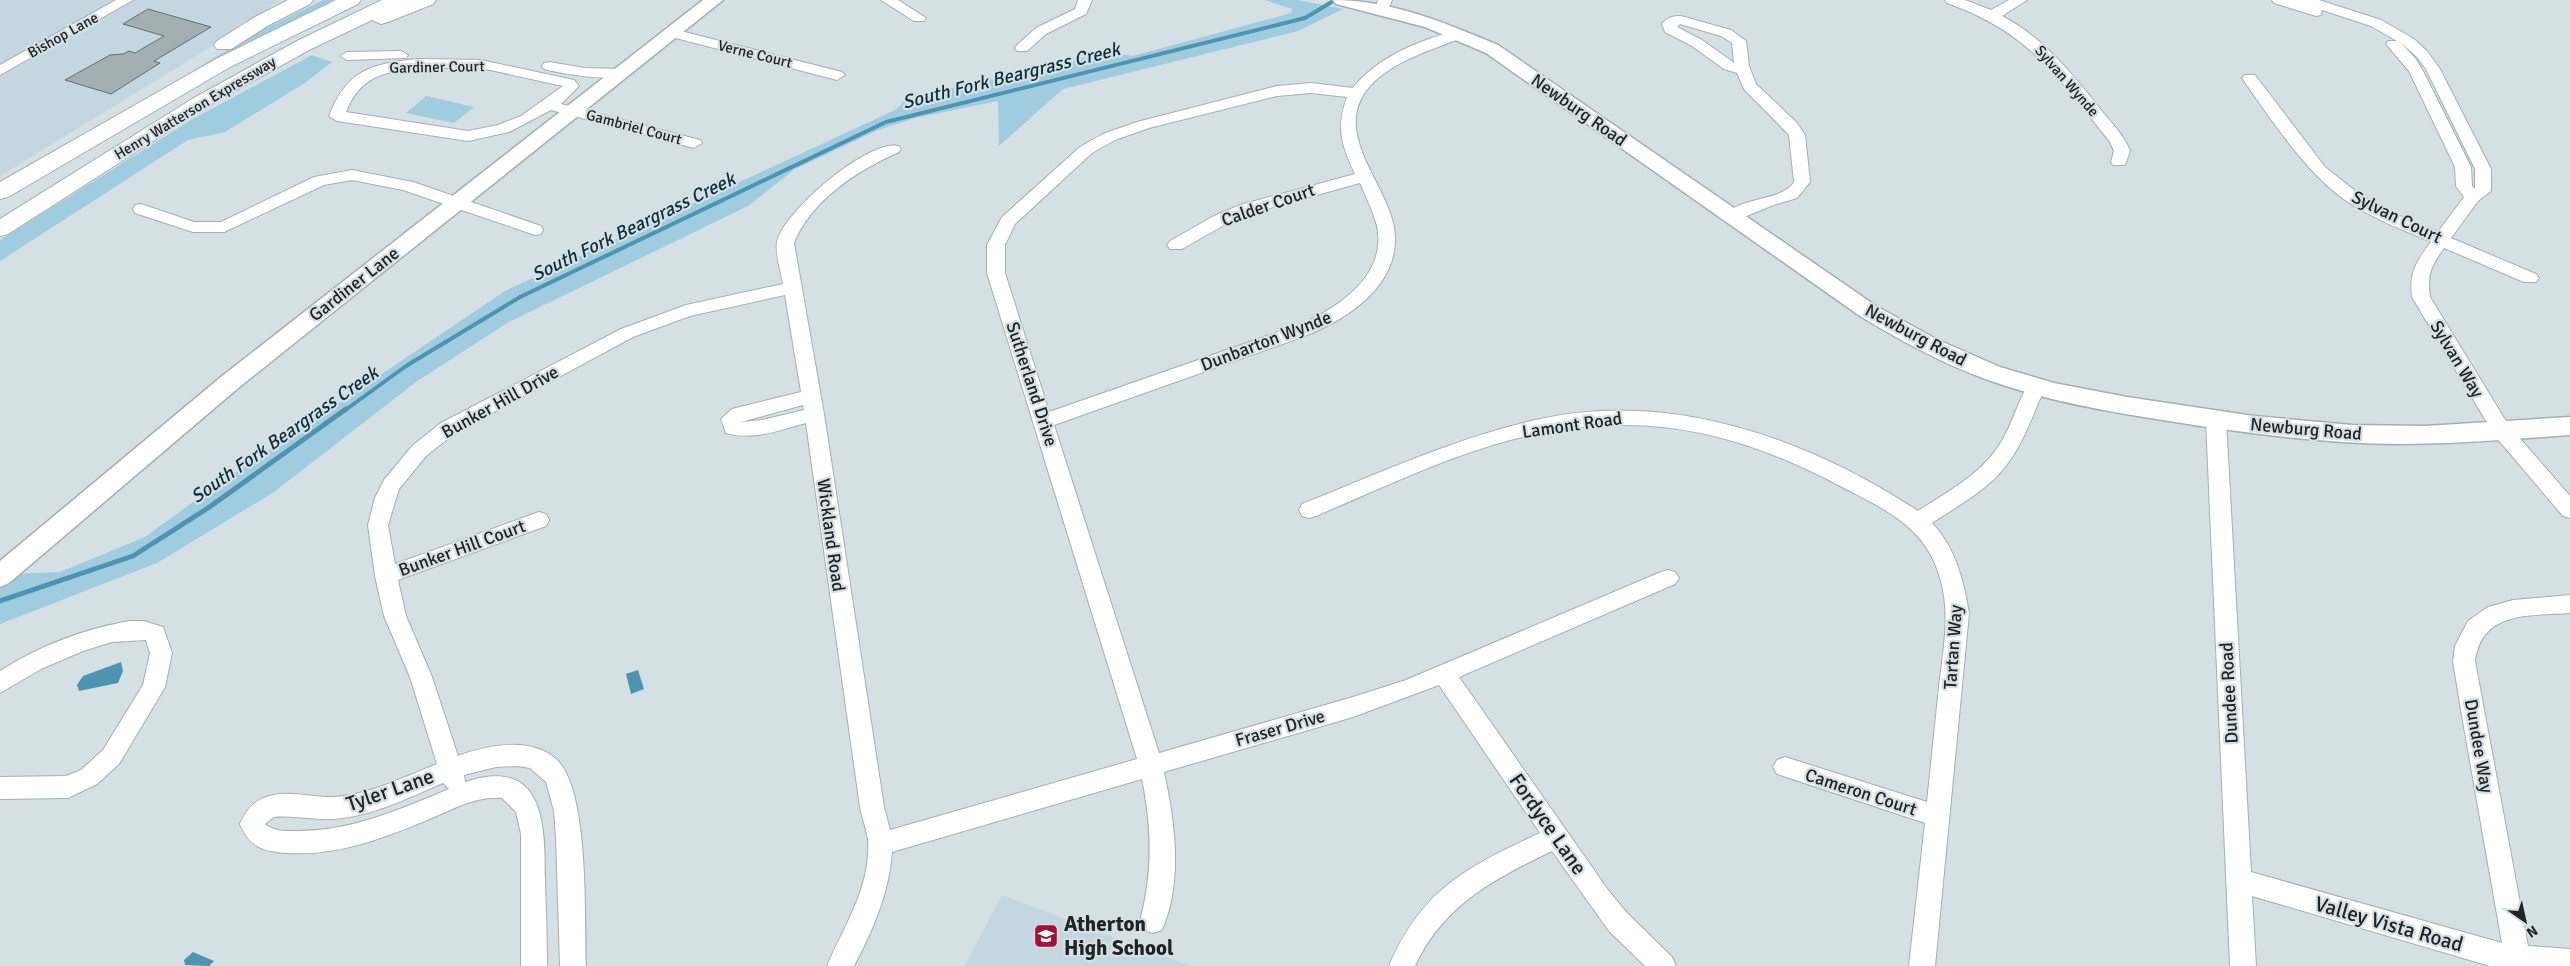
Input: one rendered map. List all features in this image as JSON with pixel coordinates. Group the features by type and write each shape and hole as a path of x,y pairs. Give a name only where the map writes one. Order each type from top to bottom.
{"highway":[{"path":"0,185 169,76 262,21 303,0"},
{"path":"244,33 312,0"},
{"name":"Henry Watterson Expressway","path":"0,192 223,63 351,0"},
{"name":"Henry Watterson Expressway","path":"0,229 162,125 284,55 397,0"},
{"path":"284,55 322,44 426,0"}],"main road":[{"name":"Gardiner Lane","path":"0,576 209,400 714,0"},
{"name":"Newburg Road","path":"1348,1 1384,5 1459,34 1500,54 1868,310 1915,338 1957,358 2036,387 2120,404 2216,420 2317,432 2378,435 2502,431 2570,426"}],"street":[{"name":"Bishop Lane","path":"0,71 126,0"},
{"path":"888,0 919,18"},
{"path":"1022,48 1041,31 1081,11 1085,0"},
{"path":"1952,0 1994,14 2020,0"},
{"path":"2280,0 2360,26 2384,38 2400,49 2416,71 2463,167 2464,186 2472,197"},
{"name":"Sylvan Way","path":"2304,0 2376,24 2414,46 2427,58 2433,69 2483,169 2484,191 2472,197 2441,240 2420,274 2421,297 2502,431 2570,510"},
{"name":"Sylvan Wynde","path":"1994,14 2037,45 2118,141 2122,151 2120,162"},
{"path":"1738,221 1776,209 1782,199 1795,192 1802,182 1797,136 1791,126 1749,86 1743,70 1742,48 1734,37 1681,20 1675,20 1668,24 1670,29 1697,43 1721,62 1743,70"},
{"name":"Verne Court","path":"673,33 837,75"},
{"name":"Dunbarton Wynde","path":"1044,420 1299,332 1343,310 1373,282 1387,249 1387,229 1384,217 1350,143 1348,114 1357,93 1385,67 1459,34"},
{"path":"347,56 482,55 585,72 622,73"},
{"name":"Gardiner Court","path":"481,64 569,83 570,89 550,105 517,124 484,134 468,136 387,122 338,116 340,102 353,85 366,74 392,66 481,64"},
{"name":"Sylvan Court","path":"2250,78 2328,178 2374,210 2530,278"},
{"name":"Sutherland Drive","path":"1153,921 1160,898 1164,844 1160,804 1151,765 1044,420 996,273 996,245 1008,221 1086,150 1120,132 1283,90 1311,88 1357,93"},
{"path":"550,105 573,111"},
{"name":"Gambriel Court","path":"573,111 694,143"},
{"name":"Wickland Road","path":"840,966 859,931 873,898 880,844 872,807 812,405 785,243 790,228 797,217 855,168 868,159 893,149"},
{"path":"2455,152 2475,155"},
{"path":"141,209 193,227 224,227 320,181 352,175 407,186 455,205 535,230"},
{"name":"Calder Court","path":"1176,245 1220,220 1246,209 1365,176"},
{"name":"Bunker Hill Drive","path":"459,796 413,654 395,616 378,526 385,498 410,461 448,428 596,348 647,324 714,304 791,288"},
{"path":"1918,522 1974,484 1999,460 2008,446 2036,387"},
{"name":"Lamont Road","path":"1308,510 1492,438 1565,422 1638,417 1702,424 1767,443 1844,479 1918,522"},
{"name":"Dundee Road","path":"2216,420 2243,966"},
{"name":"Bunker Hill Court","path":"386,576 539,520"},
{"name":"Tartan Way","path":"1918,522 1938,548 1950,574 1957,607 1922,966"},
{"name":"Fraser Drive","path":"880,844 1353,707 1444,674 1668,578"},
{"name":"Dundee Way","path":"2518,962 2473,716 2464,661 2466,646 2476,627 2496,613 2513,609 2570,604"},
{"path":"0,683 32,662 93,639 137,629 148,629 155,633 161,653 154,687 111,756 89,777 68,787 0,788"},
{"name":"Fordyce Lane","path":"1444,674 1556,837 1618,922 1663,966"},
{"name":"Tyler Lane","path":"534,966 533,839 531,822 524,806 513,791 501,787 488,787 459,796 377,830 345,838 310,842 277,841 260,837 253,830 252,824 262,810 271,806 344,807 394,792 451,768 502,756 524,756 536,760 555,774 565,801 568,825 573,966"},
{"name":"Cameron Court","path":"1785,767 1937,816"},
{"path":"1402,966 1423,926 1453,893 1478,875 1556,837"},
{"name":"Valley Vista Road","path":"2238,880 2518,962 2570,962"}],"shaded area":[{"path":"0,0 278,0 258,18 0,176"},
{"path":"323,0 334,0 187,74 258,32"},
{"path":"1265,0 1298,0 1343,9 1298,31 1063,89 999,146 998,101 915,118 878,130 795,169 748,206 507,323 416,382 274,492 157,563 0,624 0,588 15,574 60,572 145,537 211,489 505,291 897,109 907,98 1067,63 1119,46 1119,54 1133,56 1291,13 1292,9"},
{"path":"312,55 332,62 305,83 225,132 188,140 0,261 0,240 191,120"},
{"path":"426,96 474,107 454,123 406,113"},
{"path":"121,662 123,671 118,683 79,691 77,685 83,676"},
{"path":"638,670 644,689 631,694 626,674"},
{"name":"Atherton High School","path":"1002,895 1031,906 1190,966 965,966"},
{"path":"193,952 214,961 209,966 185,965 184,960"}],"building":[{"path":"148,9 211,27 154,61 160,63 111,94 65,80 110,55 123,54 129,51 135,53 164,36 123,24"}],"waterway":[{"name":"South Fork Beargrass Creek","path":"344,411 406,366 520,297 886,122 1305,18 1335,0"},
{"name":"South Fork Beargrass Creek","path":"0,601 133,556 208,508 346,409"}],"place":[{"name":"Atherton High School","path":"1046,936"}]}
